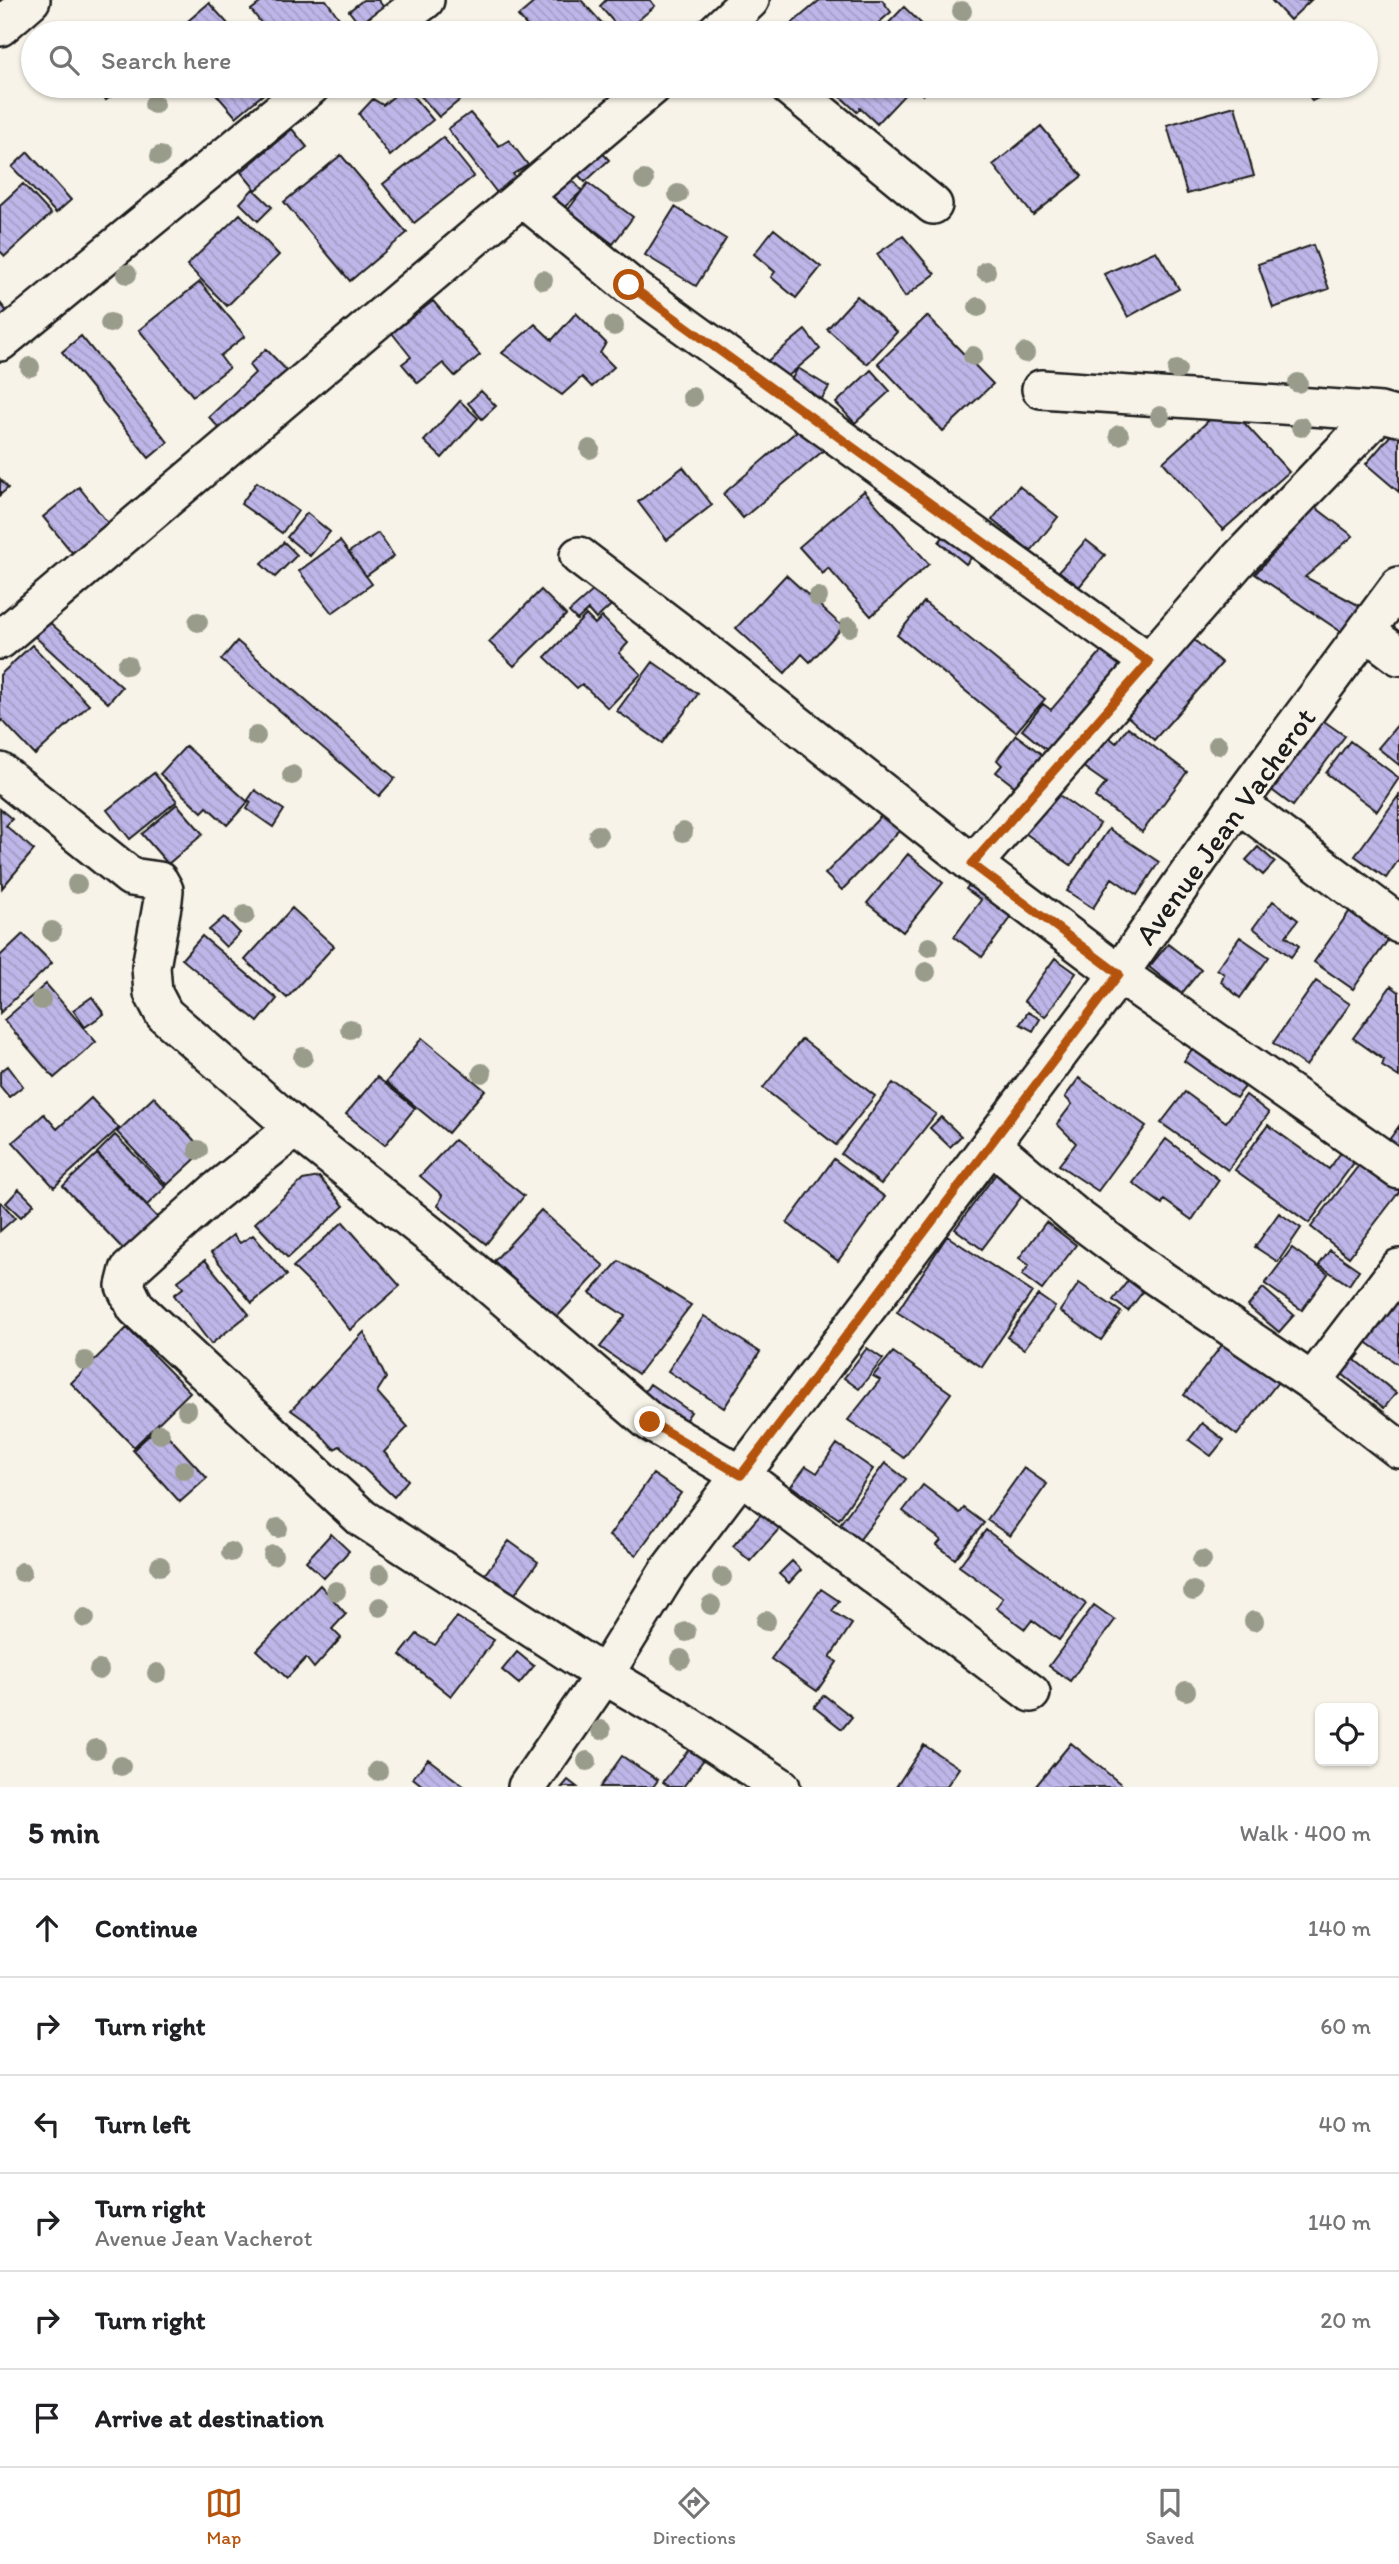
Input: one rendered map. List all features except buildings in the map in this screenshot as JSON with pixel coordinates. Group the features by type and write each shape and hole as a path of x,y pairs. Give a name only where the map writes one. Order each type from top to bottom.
{"street":[{"path":"0,27 31,0"},
{"path":"397,21 425,0"},
{"path":"730,21 750,0"},
{"path":"8,321 296,98"},
{"path":"0,640 639,98"},
{"path":"803,98 933,205"},
{"path":"523,198 629,285 1149,662"},
{"path":"1041,389 1390,415"},
{"path":"972,864 1237,561 1390,415"},
{"path":"579,556 712,657 972,864 1119,974 1399,1170"},
{"name":"Avenue Jean Vacherot","path":"527,1787 604,1675 669,1570 1119,974 1238,803 1399,586"},
{"path":"1367,632 1399,656"},
{"path":"0,772 131,877 159,881 164,890 151,967 153,993 164,1014 295,1128 444,1247 650,1422 741,1475 1031,1693"},
{"path":"1238,803 1399,924"},
{"path":"295,1128 214,1193 129,1270 125,1286 136,1308 362,1518 781,1787"},
{"path":"991,1144 1075,1216 1124,1253 1312,1382 1399,1449"},
{"path":"1312,1382 1399,1268"}],"route":[{"path":"629,285 1149,662 972,864 1119,974 741,1475 650,1422"}]}
